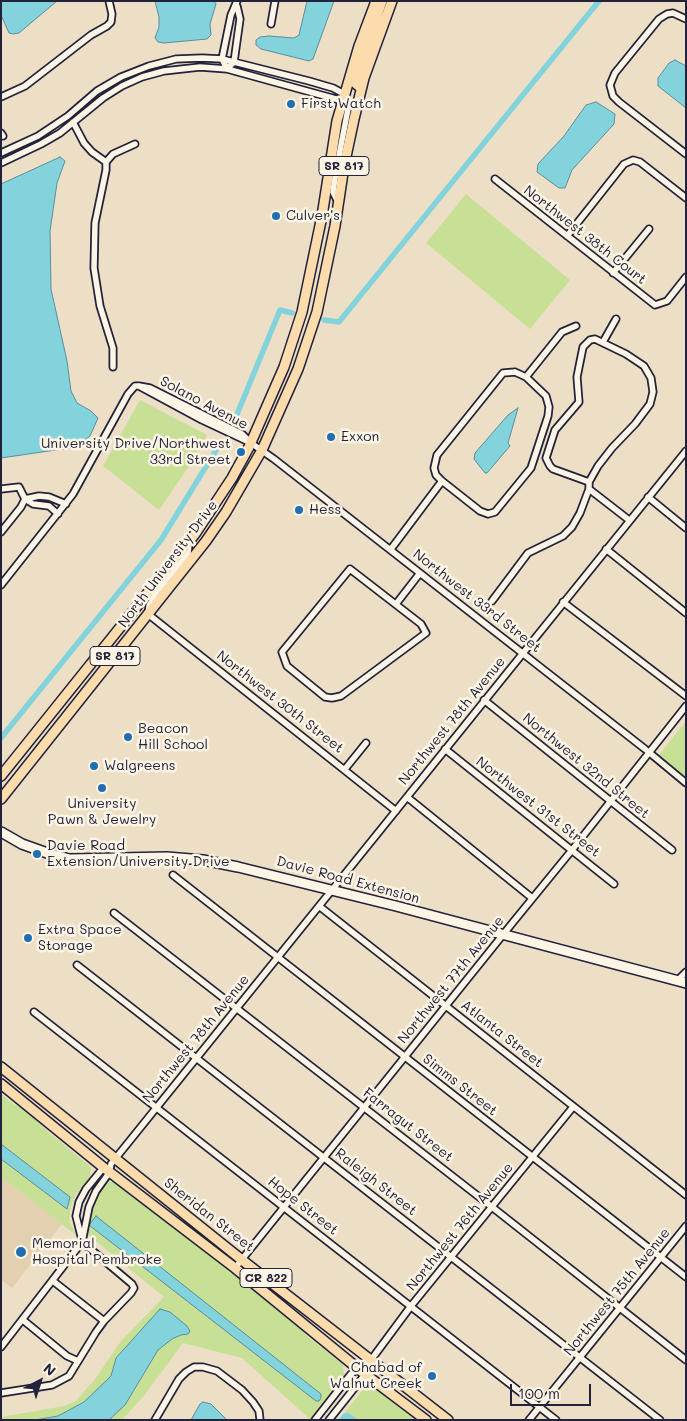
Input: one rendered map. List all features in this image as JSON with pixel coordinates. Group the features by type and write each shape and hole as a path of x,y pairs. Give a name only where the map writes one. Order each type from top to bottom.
{"main road":[{"name":"North University Drive","path":"1,776 190,539 232,478 251,443 284,367 302,312 313,264 330,158 344,97 359,46 376,1"},
{"path":"361,88 356,84 356,78 382,1"},
{"name":"North University Drive","path":"1,799 204,545 262,450 298,369 317,312 361,88 392,1"},
{"path":"88,690 98,668 131,626 134,618 133,612"},
{"name":"Davie Road Extension","path":"1,832 22,844 70,859 167,857 203,860 238,867 681,982"},
{"name":"Sheridan Street","path":"1,1067 109,1166 242,1260 448,1420"},
{"name":"Sheridan Street","path":"1,1084 109,1166 362,1371 426,1420"}],"street":[{"path":"1,97 25,86 91,35 108,26 111,22 112,14 109,1"},
{"path":"271,24 275,1"},
{"path":"227,69 222,60 231,15 237,3"},
{"path":"227,69 234,62 240,19 237,3"},
{"path":"686,19 670,13 659,19 615,73 610,88 613,96 619,102 686,154"},
{"path":"227,35 237,38"},
{"path":"1,153 38,136 68,116 97,91 121,77 149,66 176,59 202,58 222,60 333,88 344,97 348,109 333,192 338,202"},
{"path":"1,163 42,144 74,123 103,98 126,84 164,71 200,67 227,69 344,97"},
{"path":"121,77 126,84"},
{"path":"68,116 74,123 84,143 92,152 106,162"},
{"path":"113,367 113,348 100,306 94,268 95,223 106,162 113,154 135,144"},
{"path":"567,236 624,164 633,160 640,162 686,198"},
{"name":"Northwest 38th Court","path":"495,179 649,302 655,305 667,301 686,277"},
{"path":"613,273 649,229"},
{"path":"603,342 616,318"},
{"path":"526,377 562,332 576,326"},
{"path":"492,601 528,552 563,536 572,527 580,513 589,485 598,466 645,413 650,404 653,392 651,378 644,366 603,342 595,339 590,340 583,348 577,377 579,402 555,430 546,458 554,469 589,485 629,520"},
{"path":"515,372 526,377 546,396 550,407 531,468 494,512 488,514 480,511 436,475 434,468 437,455 503,373 515,372"},
{"name":"Solano Avenue","path":"1,585 66,504 98,451 128,394 135,386 150,388 242,434 251,443"},
{"name":"Northwest 33rd Street","path":"251,443 523,653 686,783"},
{"name":"Northwest 78th Avenue","path":"332,890 686,451"},
{"path":"390,550 442,481"},
{"path":"1,489 19,487 25,499 33,504 53,508 58,514"},
{"path":"25,499 45,496 66,504"},
{"path":"44,506 45,496"},
{"path":"648,496 686,528"},
{"path":"1,532 25,499"},
{"path":"148,614 149,606 155,594 188,553 190,539"},
{"path":"606,549 686,613"},
{"path":"350,569 396,604 421,624 426,633 341,696 325,697 287,666 282,652 350,569"},
{"path":"396,604 420,573"},
{"path":"563,602 686,696"},
{"name":"Northwest 30th Street","path":"148,614 396,811"},
{"name":"Northwest 32nd Street","path":"484,700 672,850"},
{"name":"Northwest 77th Avenue","path":"235,1268 650,754 686,706"},
{"path":"345,769 366,743"},
{"name":"Northwest 31st Street","path":"445,749 614,884"},
{"path":"407,797 532,898"},
{"name":"Simms Street","path":"173,875 686,1277"},
{"path":"319,906 332,890"},
{"name":"Northwest 78th Avenue","path":"82,1242 76,1216 79,1202 86,1189 109,1166 319,906"},
{"name":"Atlanta Street","path":"319,906 686,1195"},
{"name":"Farragut Street","path":"114,913 492,1206 686,1360"},
{"name":"Raleigh Street","path":"77,965 660,1420"},
{"path":"681,982 686,972"},
{"name":"Hope Street","path":"34,1012 556,1420"},
{"name":"Northwest 76th Avenue","path":"370,1361 411,1306 573,1107"},
{"name":"Northwest 78th Avenue","path":"1,1347 82,1242 89,1207 109,1166"},
{"name":"Northwest 75th Avenue","path":"530,1420 686,1226"},
{"path":"1,1393 52,1385 69,1376 104,1321 134,1288 132,1284 82,1242"},
{"path":"53,1281 104,1321"},
{"path":"23,1320 67,1356 78,1361"},
{"path":"329,1420 340,1407 370,1361"},
{"path":"155,1420 179,1379 194,1367 210,1368 217,1371 242,1390 256,1406 260,1420"},
{"path":"314,1420 351,1374 362,1371"},
{"path":"331,1400 340,1407"}],"shaded area":[{"name":"Memorial Hospital Pembroke","path":"1,1177 62,1224 12,1288 1,1280"}],"green space":[{"path":"466,194 570,280 530,329 426,243"},
{"path":"140,400 207,435 194,459 159,510 103,466"},
{"path":"686,721 686,777 658,756"},
{"path":"1,1094 15,1105 23,1108 48,1132 91,1167 90,1178 76,1194 71,1206 69,1221 77,1236 1,1177"},
{"path":"114,1181 291,1319 307,1336 343,1364 344,1376 311,1420 242,1358 183,1343 143,1397 122,1420 1,1420 1,1417 64,1406 76,1401 95,1379 121,1341 164,1297 86,1233 94,1199 109,1182"},
{"path":"375,1385 419,1420 339,1420 364,1388"}],"water":[{"path":"1,1 57,1 19,33 13,34 9,33 1,15"},
{"path":"155,1 214,1 216,4 210,24 211,35 207,39 158,42 155,38 159,27 159,17"},
{"path":"307,1 334,1 313,59 309,61 261,49 256,45 256,40 260,37 294,38 299,35"},
{"path":"675,60 686,66 686,108 658,86 658,78 669,63"},
{"path":"596,102 615,114 614,124 572,170 565,188 559,188 537,172 538,164 564,136 586,105"},
{"path":"60,157 65,161 57,183 50,231 51,289 67,361 71,391 77,403 91,411 98,418 90,436 76,447 1,458 1,184"},
{"path":"518,408 508,443 510,446 485,473 474,459 475,453 508,415"},
{"path":"1,1144 70,1197 67,1209 1,1159"},
{"path":"96,1216 321,1394 319,1401 316,1401 89,1225"},
{"path":"160,1309 170,1312 187,1326 190,1331 188,1334 172,1339 158,1350 125,1405 109,1420 35,1420 58,1416 84,1402 111,1376 116,1358"},
{"path":"203,1402 211,1404 227,1420 191,1420"}],"waterway":[{"path":"324,320 339,322 599,1"},
{"path":"235,419 280,310 292,313"},
{"path":"1,738 161,540 221,442"},
{"path":"342,1420 345,1416 354,1420"}],"place":[{"name":"First Watch","path":"291,104"},
{"name":"Culver's","path":"276,216"},
{"name":"Exxon","path":"331,437"},
{"name":"University Drive/Northwest 33rd Street","path":"241,452"},
{"name":"Hess","path":"299,510"},
{"name":"Beacon Hill School","path":"128,737"},
{"name":"Walgreens","path":"94,766"},
{"name":"University Pawn & Jewelry","path":"102,788"},
{"name":"Davie Road Extension/University Drive","path":"37,854"},
{"name":"Extra Space Storage","path":"28,938"},
{"name":"Memorial Hospital Pembroke","path":"21,1252"},
{"name":"Chabad of Walnut Creek","path":"432,1376"}]}
